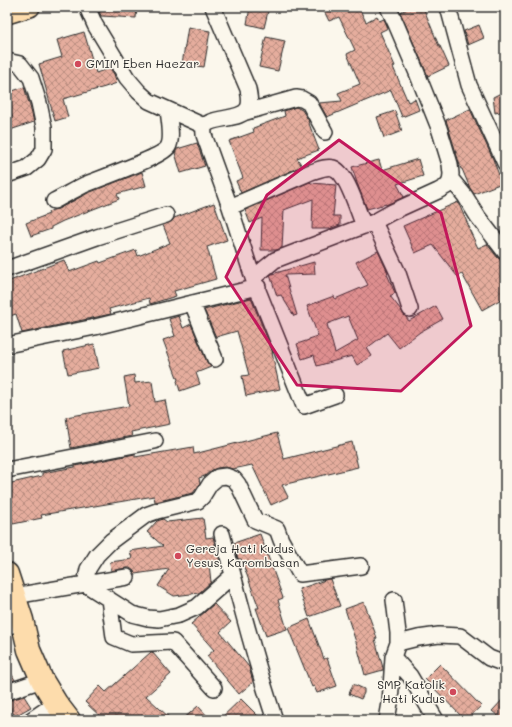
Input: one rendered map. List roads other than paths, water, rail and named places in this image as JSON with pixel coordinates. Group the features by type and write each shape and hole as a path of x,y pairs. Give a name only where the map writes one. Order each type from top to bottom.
{"highway":[{"path":"7,574 14,596 14,623 29,650 42,680 56,703 69,720"}],"main road":[{"path":"7,14 30,7"}],"street":[{"path":"87,7 95,25 126,78 139,92 149,101 204,126"},
{"path":"213,7 248,90 250,100 249,107 246,112"},
{"path":"7,345 95,327 192,303 256,282 275,260 369,224 447,186 451,179 450,164 417,73 388,7"},
{"path":"448,7 469,85 505,163"},
{"path":"7,61 20,64 31,78 39,103 44,127 44,149 38,159 27,168 7,175"},
{"path":"204,126 210,122 296,98 302,99 309,103 325,132"},
{"path":"54,201 84,185 163,152 168,148 170,142 168,110"},
{"path":"204,126 204,135 256,282 304,406 335,395"},
{"path":"230,207 311,172 325,168 333,168 340,172 345,179 398,273 410,309"},
{"path":"451,179 505,252"},
{"path":"7,269 97,237 166,215"},
{"path":"192,303 215,359"},
{"path":"7,470 154,441"},
{"path":"85,584 88,569 97,555 111,541 146,515 198,501 210,484 218,477 226,476 234,479 238,484 255,520 277,529 281,540 300,574 360,566"},
{"path":"222,534 265,690 275,720"},
{"path":"85,584 132,614 159,619 179,615 197,607 233,575"},
{"path":"14,596 127,577"},
{"path":"109,599 114,637 131,644 173,642 214,688"},
{"path":"387,720 398,633 394,600"},
{"path":"395,650 418,638 439,635 460,636 489,658 505,664"},
{"path":"395,650 436,720"},
{"path":"7,692 9,690 42,680"},
{"path":"31,720 56,703"}],"place":[{"name":"GMIM Eben Haezar","path":"78,64"},
{"name":"Gereja Hati Kudus Yesus, Karombasan","path":"178,556"},
{"name":"SMP Katolik Hati Kudus","path":"453,692"}]}
